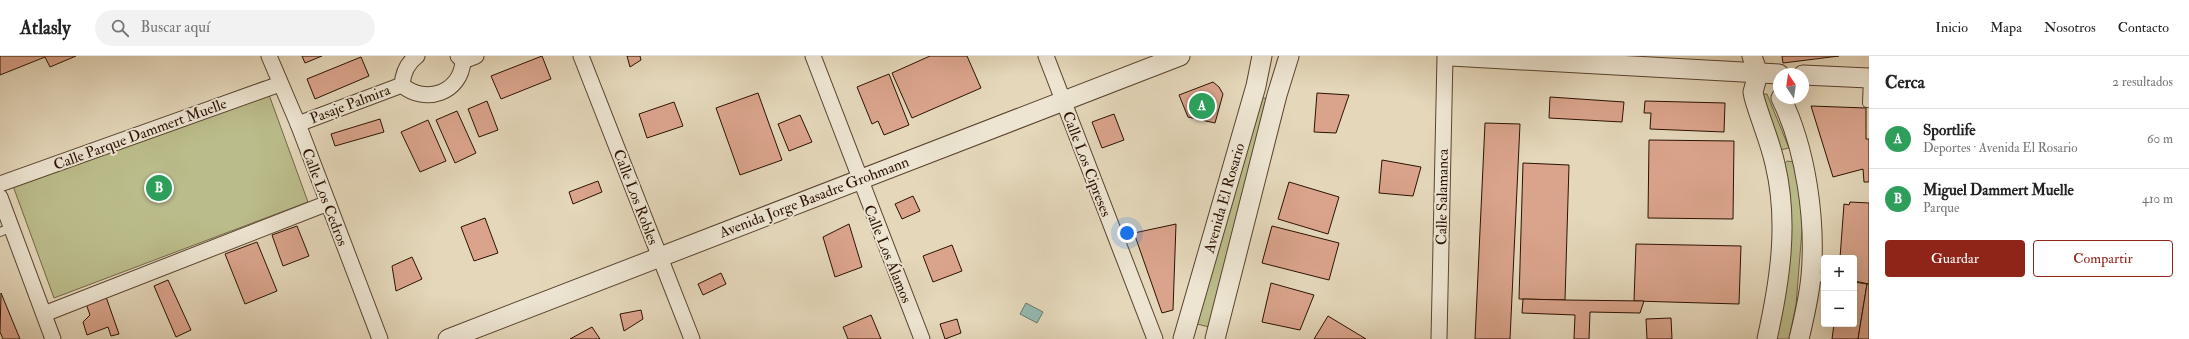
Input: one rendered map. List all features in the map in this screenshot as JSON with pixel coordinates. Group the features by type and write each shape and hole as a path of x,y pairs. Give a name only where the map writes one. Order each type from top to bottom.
{"street":[{"name":"Calle Los Cedros","path":"269,56 298,124 380,339"},
{"name":"Pasaje Palmira","path":"402,84 402,76 407,66 417,56"},
{"name":"Calle Los Robles","path":"581,56 692,339"},
{"name":"Calle Los Álamos","path":"813,56 859,180 922,339"},
{"name":"Calle Los Cipreses","path":"1046,56 1155,339"},
{"name":"Avenida Jorge Basadre Grohmann","path":"448,339 1180,56"},
{"name":"Avenida El Rosario","path":"1184,339 1256,86 1262,56"},
{"name":"Avenida El Rosario","path":"1215,339 1277,95 1289,56"},
{"name":"Calle Salamanca","path":"1439,339 1445,56"},
{"path":"1451,56 1649,61 1758,74 1773,74"},
{"path":"1752,56 1758,74 1773,86"},
{"name":"Pasaje Palmira","path":"402,84 418,95 430,96 441,93 451,87 458,79 465,58"},
{"path":"1758,74 1753,92 1775,163 1782,202 1783,249 1776,301 1767,339"},
{"path":"1809,75 1869,78"},
{"name":"Calle Parque Dammert Muelle","path":"0,184 280,84"},
{"name":"Pasaje Palmira","path":"298,124 402,84"},
{"path":"1783,104 1794,130 1808,193 1817,277 1807,305 1799,339"},
{"path":"1775,163 1786,154 1800,154"},
{"path":"0,198 6,230 54,339"},
{"path":"44,314 328,203"}],"lane":[{"path":"1867,103 1869,78"}],"green space":[{"path":"264,81 308,202 54,298 9,175"},
{"path":"1761,94 1767,94 1789,148 1780,150"},
{"path":"1256,96 1272,100 1209,327 1193,323"},
{"path":"1787,161 1795,162 1804,205 1796,305 1789,339 1774,339 1781,167"}],"water":[{"path":"1026,303 1043,312 1037,323 1020,314"}],"building":[{"path":"0,56 76,56 50,67 45,57 0,75"},
{"path":"302,56 322,56 305,63"},
{"path":"542,56 551,79 501,99 491,76"},
{"path":"627,56 640,56 641,60 630,67"},
{"path":"930,56 967,56 981,88 912,118 892,73"},
{"path":"1782,56 1839,56 1783,63"},
{"path":"361,57 369,76 315,99 307,79"},
{"path":"889,74 909,125 884,135 878,121 872,124 857,87"},
{"path":"1213,82 1219,87 1223,94 1215,123 1188,117 1179,95"},
{"path":"758,93 782,160 740,175 716,108"},
{"path":"1317,93 1349,95 1336,133 1314,132"},
{"path":"1550,97 1624,102 1622,122 1549,118"},
{"path":"487,101 498,130 479,137 468,109"},
{"path":"1645,101 1725,103 1724,132 1650,129 1651,113 1644,113"},
{"path":"674,102 683,126 647,138 639,114"},
{"path":"1811,106 1866,108 1866,139 1869,139 1869,182 1864,182 1863,169 1833,177"},
{"path":"457,111 476,153 455,163 436,120"},
{"path":"1114,114 1124,140 1102,148 1092,122"},
{"path":"800,115 812,142 789,151 778,124"},
{"path":"380,119 384,132 335,146 331,134"},
{"path":"428,120 446,161 420,172 401,132"},
{"path":"1485,123 1520,124 1510,339 1475,339"},
{"path":"1649,140 1734,141 1733,219 1648,218"},
{"path":"1382,160 1421,167 1413,196 1379,193"},
{"path":"1523,163 1569,165 1565,300 1519,299"},
{"path":"598,181 602,192 573,204 569,192"},
{"path":"1289,182 1339,197 1328,234 1278,219"},
{"path":"913,196 920,211 902,219 895,204"},
{"path":"1850,202 1869,203 1869,284 1857,282 1857,255 1840,255 1844,204 1849,205"},
{"path":"485,218 498,253 474,261 461,227"},
{"path":"849,224 862,267 835,277 823,237"},
{"path":"1176,224 1173,310 1162,313 1134,233"},
{"path":"297,226 309,256 283,266 272,235"},
{"path":"1272,226 1339,243 1329,280 1262,263"},
{"path":"257,242 277,291 245,304 225,254"},
{"path":"1636,244 1741,246 1739,304 1634,301"},
{"path":"952,245 962,271 933,282 923,256"},
{"path":"412,257 422,279 396,291 392,266"},
{"path":"721,273 726,284 703,295 698,284"},
{"path":"168,280 191,330 176,337 154,286"},
{"path":"1857,282 1867,284 1858,339 1832,339 1834,327 1857,327"},
{"path":"1271,283 1314,295 1300,330 1262,322"},
{"path":"1867,284 1869,284 1869,339 1858,339"},
{"path":"1,293 20,339 3,339 0,332"},
{"path":"105,294 119,334 111,336 108,327 87,335 83,322 90,315 85,301"},
{"path":"1523,299 1644,301 1640,313 1590,312 1589,339 1574,339 1575,315 1522,313"},
{"path":"641,310 643,319 624,331 620,314"},
{"path":"871,315 881,339 848,339 843,327"},
{"path":"1328,316 1366,339 1314,339"},
{"path":"1671,318 1672,339 1647,339 1646,319"},
{"path":"957,319 961,333 945,339 940,324"},
{"path":"592,327 600,339 570,339"}],"place":[{"name":"Sportlife","path":"1202,106"},
{"name":"Miguel Dammert Muelle","path":"159,188"}]}
